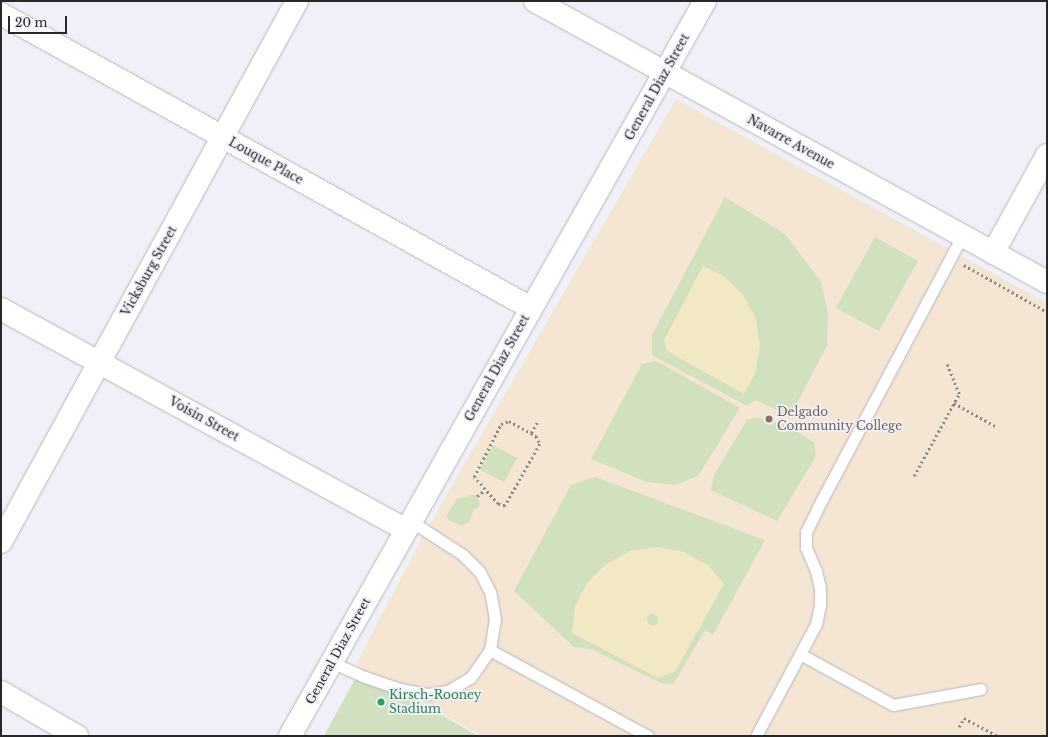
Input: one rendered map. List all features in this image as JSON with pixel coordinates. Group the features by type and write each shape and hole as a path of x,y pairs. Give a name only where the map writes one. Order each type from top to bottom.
{"street":[{"name":"Vicksburg Street","path":"1,542 297,1"},
{"name":"Navarre Avenue","path":"535,1 1047,282"},
{"name":"General Diaz Street","path":"290,736 705,1"},
{"name":"Louque Place","path":"1,14 531,308"},
{"path":"993,253 1047,155"},
{"name":"Voisin Street","path":"1,308 99,362 409,526"},
{"path":"1,692 77,736"}],"lane":[{"path":"756,736 816,624 820,605 820,588 806,547 806,532 962,236"},
{"path":"332,662 365,677 400,689 428,694 448,691 471,677 490,650 495,619 490,592 480,572 463,555 409,526"},
{"path":"490,650 648,736"},
{"path":"800,654 893,705 982,689"}],"path":[{"path":"950,258 1047,312"},
{"path":"914,476 959,394 947,364"},
{"path":"954,403 998,427"},
{"path":"509,421 531,433 539,440 540,444 505,506 498,504 474,477 501,424 509,421"},
{"path":"531,433 538,421"},
{"path":"477,496 485,490"},
{"path":"959,727 964,718 998,736"}],"shaded area":[{"name":"Delgado Community College","path":"676,99 1047,303 1047,736 481,736 356,664 424,534"}],"green space":[{"path":"725,197 785,234 821,282 828,313 827,346 790,416 755,400 747,406 652,355 652,335"},
{"path":"875,237 918,261 879,331 836,308"},
{"path":"656,361 740,408 698,476 675,485 647,482 591,459 642,364"},
{"path":"755,417 783,424 814,442 816,456 777,521 711,490 714,475 747,420"},
{"path":"493,445 517,458 504,482 480,470"},
{"path":"595,477 765,540 713,635 705,630 674,683 663,684 591,649 574,647 514,591 571,485"},
{"path":"472,495 477,496 480,504 478,508 474,509 469,522 462,526 449,520 446,516 457,499"},
{"name":"Kirsch-Rooney Stadium","path":"361,668 478,736 324,736"}],"sand":[{"path":"703,266 724,276 743,295 756,319 760,346 755,373 744,394 667,351 664,340"},
{"path":"657,547 684,552 708,565 724,584 675,672 658,678 572,633 575,607 587,583 606,564 630,551","holes":["652,613 658,617 658,623 655,625 650,625 647,621 647,617"]}],"place":[{"name":"Delgado Community College","path":"769,419"},
{"name":"Kirsch-Rooney Stadium","path":"381,702"}]}
